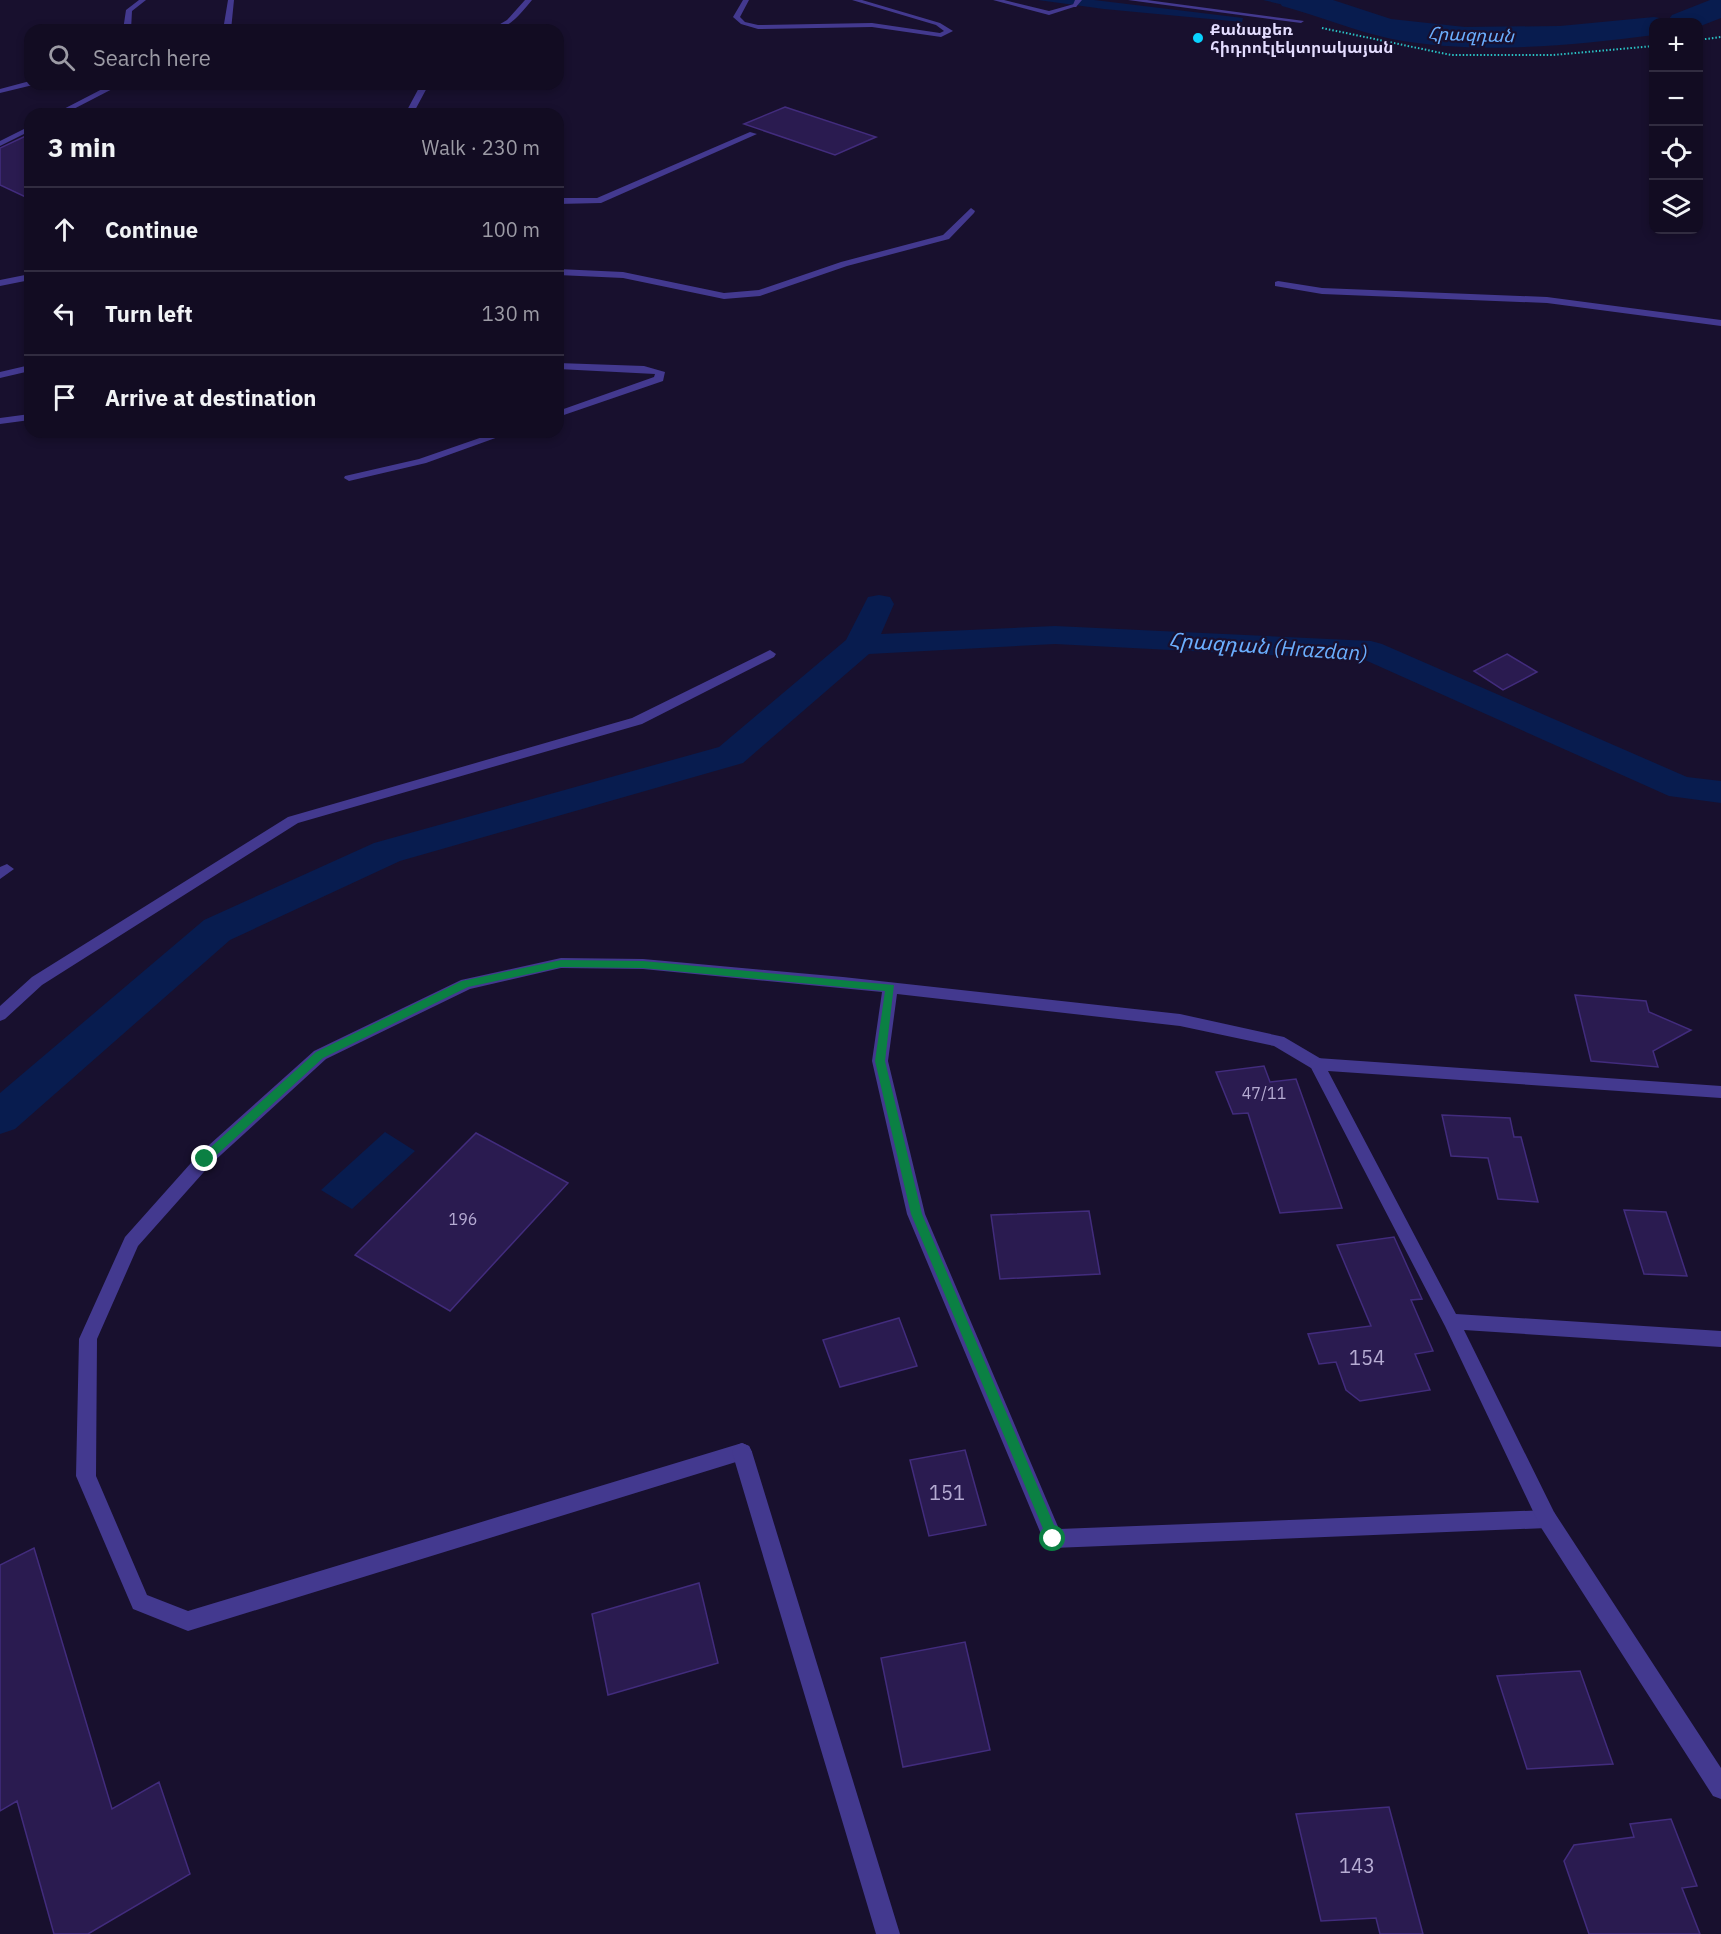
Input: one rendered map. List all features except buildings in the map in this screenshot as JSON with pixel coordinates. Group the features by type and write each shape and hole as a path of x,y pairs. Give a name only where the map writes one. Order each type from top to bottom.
{"street":[{"path":"128,24 129,10 143,0"},
{"path":"228,24 231,0"},
{"path":"503,24 529,0"},
{"path":"746,0 736,17 743,23 758,27 872,25 941,35 949,31 938,24 855,0"},
{"path":"996,0 1049,13 1077,3"},
{"path":"1131,0 1301,21"},
{"path":"0,91 24,85"},
{"path":"70,108 106,90"},
{"path":"412,108 422,90"},
{"path":"0,144 24,131"},
{"path":"564,201 598,201 753,134"},
{"path":"564,272 623,275 724,296 760,294 843,264 946,237 971,211"},
{"path":"0,283 24,278"},
{"path":"1278,284 1322,291 1547,300 1721,323"},
{"path":"564,366 644,369 660,372 659,379 564,412"},
{"path":"0,375 24,369"},
{"path":"0,421 24,418"},
{"path":"349,478 422,461 489,438"},
{"path":"0,1015 37,981 292,820 638,721 770,654"},
{"path":"888,1934 742,1452 188,1621 140,1602 86,1476 88,1339 131,1242 205,1159 320,1055 466,984 561,963 643,964 1180,1020 1278,1041 1317,1064 1721,1092"},
{"path":"890,988 880,1061 916,1214 1053,1539 1547,1519"},
{"path":"1317,1064 1451,1321 1547,1519 1721,1788"},
{"path":"1451,1321 1721,1339"}],"path":[{"path":"1301,21 1365,38 1451,55 1553,55 1649,46"},
{"path":"1703,40 1721,38"}],"water":[{"path":"1038,0 1094,0 1243,18 1242,22 1104,9"},
{"path":"1263,0 1320,0 1350,15 1323,14"},
{"path":"385,1132 415,1151 352,1209 321,1190"}],"waterway":[{"name":"Հրազդան","path":"1293,0 1321,6 1375,25 1434,35 1497,38 1560,36 1649,27"},
{"name":"Հրազդան","path":"1693,18 1721,7"},
{"path":"860,645 879,604"},
{"name":"Հրազդան (Hrazdan)","path":"860,645 1055,635 1371,651 1681,788 1721,792"},
{"path":"0,1117 217,930 387,852 731,755 860,645"}],"place":[{"name":"Քանաքեռ հիդրոէլեկտրակայան","path":"1198,38"}],"route":[{"path":"205,1159 320,1055 466,984 561,963 643,964 890,988 880,1061 916,1214 1053,1539"}]}
